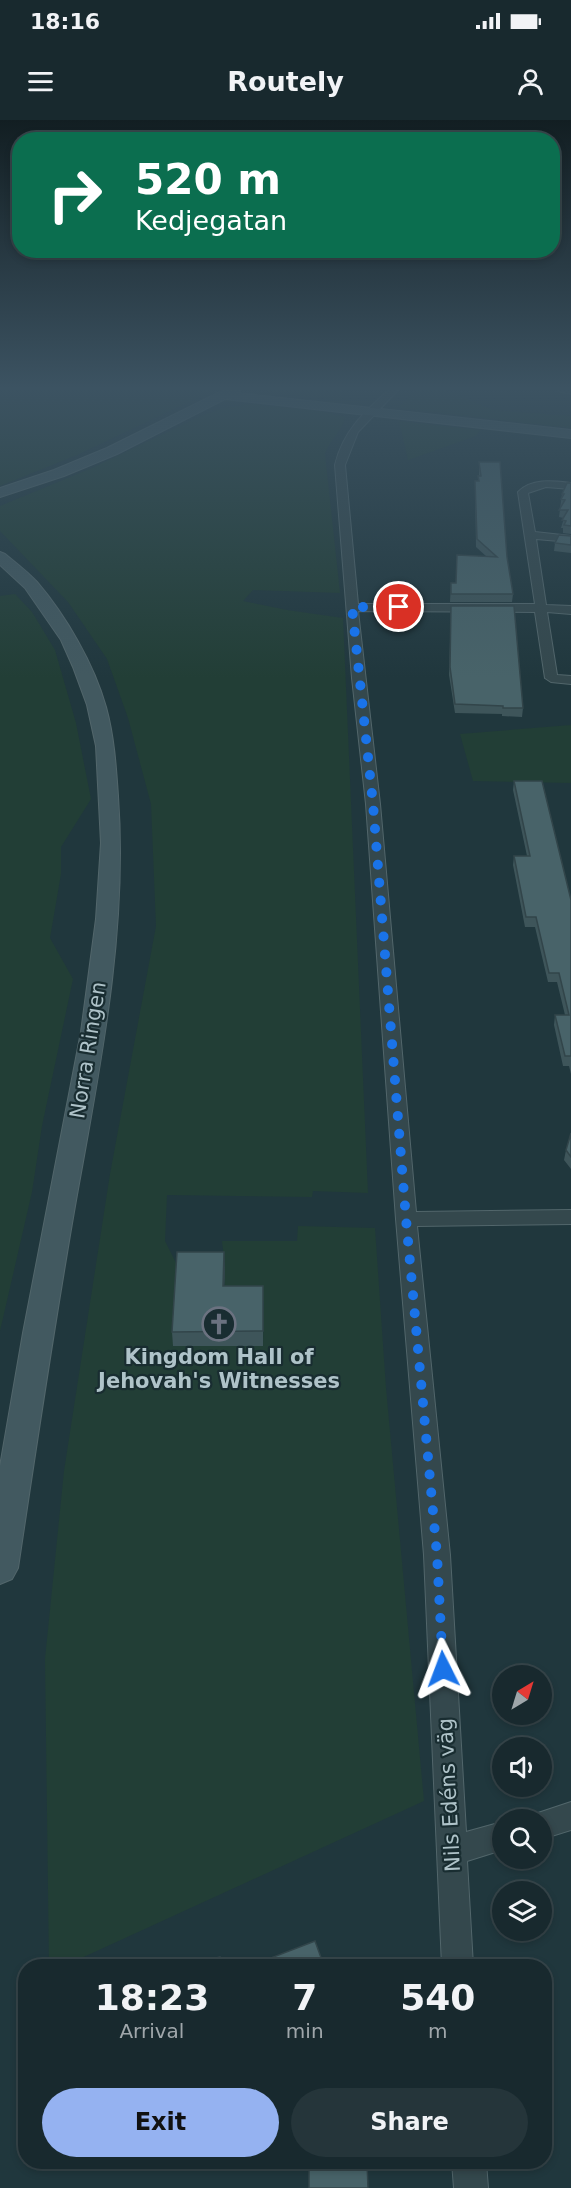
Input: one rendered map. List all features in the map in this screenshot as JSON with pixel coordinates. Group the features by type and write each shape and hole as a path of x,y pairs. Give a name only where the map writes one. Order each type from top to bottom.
{"main road":[{"path":"0,493 22,486"},
{"name":"Norra Ringen","path":"0,557 31,585 69,640 82,667 96,705 105,746 111,843 107,919 93,1032 0,1568"}],"street":[{"name":"Nils Edéns väg","path":"342,486 373,804 406,1219 437,1555 458,1959"},
{"path":"532,486 523,492 532,535 539,608 551,678 571,680"},
{"path":"532,535 571,539"},
{"path":"352,607 571,610"},
{"path":"406,1219 571,1217"},
{"path":"552,1821 571,1816"},
{"path":"452,1851 492,1839"},
{"path":"470,2169 471,2188"}],"green space":[{"path":"50,486 328,486 340,593 253,590 243,601 343,618 368,1193 313,1191 312,1197 167,1195 165,1241 178,1267 173,1346 263,1346 264,1301 224,1301 225,1267 222,1241 297,1241 298,1226 375,1228 386,1388 424,1801 79,1959 49,1959 45,1659 64,1471 110,1174 156,926 151,804 128,718 107,659 68,602 0,531 0,506"},
{"path":"15,594 32,612 55,650 76,723 91,799 61,847 61,874 50,938 73,979 42,1126 32,1192 0,1331 0,596"},
{"path":"571,725 571,783 473,781 460,734"}],"building":[{"path":"475,486 502,486 507,557 513,594 451,594 451,583 456,583 457,555 497,557 477,539"},
{"path":"566,486 571,486 571,526 564,525 566,521 562,520 568,510 559,510 565,500 561,499 564,494 562,494"},
{"path":"559,535 571,536 571,545 555,543"},
{"path":"451,606 514,606 523,708 455,704 450,667"},
{"path":"514,781 542,781 571,900 571,1056 565,1056 555,1015 569,1015 559,973 549,973 536,917 526,917 514,856 530,856"},
{"path":"571,1133 571,1157 566,1150"},
{"name":"Kingdom Hall of Jehovah's Witnesses","path":"177,1252 224,1252 223,1286 263,1286 263,1331 172,1332"},
{"path":"315,1941 321,1959 268,1959"},
{"path":"309,2169 367,2169 368,2188 309,2188"}],"place":[{"name":"Kingdom Hall of Jehovah's Witnesses","path":"219,1324"}],"route":[{"path":"399,607 352,607 373,804 406,1219 437,1555 443,1669"}]}
